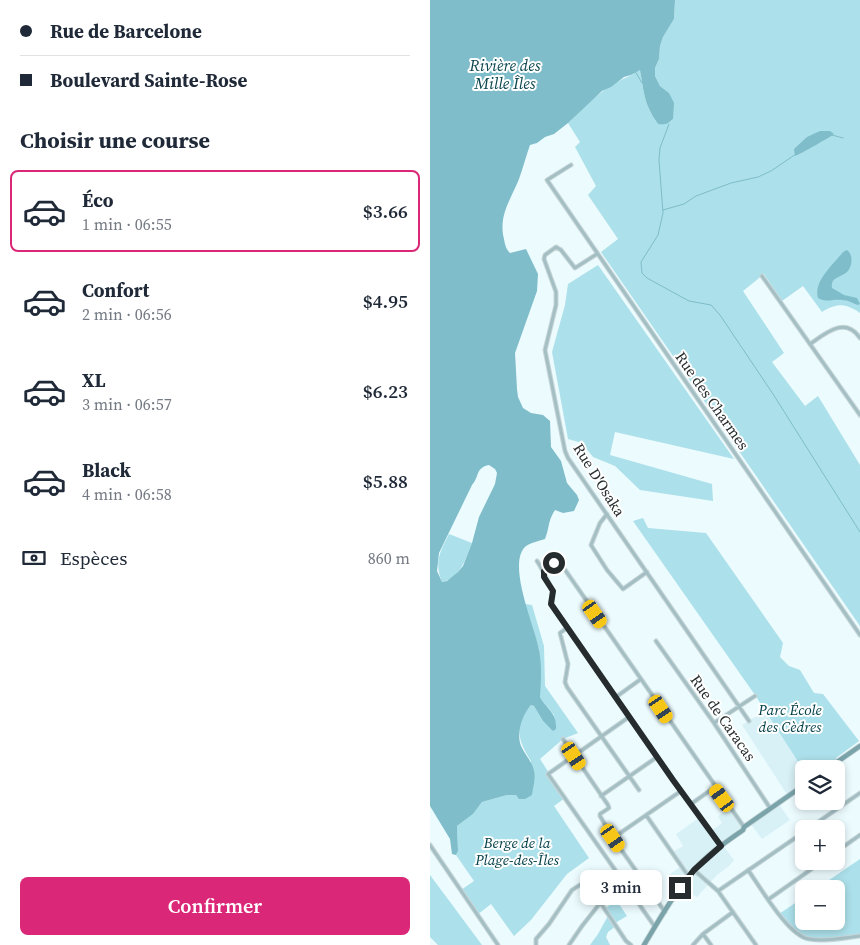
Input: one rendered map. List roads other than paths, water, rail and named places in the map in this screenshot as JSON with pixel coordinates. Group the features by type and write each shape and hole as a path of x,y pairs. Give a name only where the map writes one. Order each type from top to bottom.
{"street":[{"name":"Rue des Charmes","path":"571,165 547,180 860,635"},
{"name":"Rue D'Osaka","path":"597,254 575,268 561,250 556,248 545,255 544,260 556,292 556,305 546,350 565,451 748,721"},
{"path":"762,276 860,415"},
{"path":"810,344 836,327 849,328 856,332 860,338"},
{"path":"607,514 600,523 590,545 623,589 646,572"},
{"path":"537,560 544,571 544,577 553,591 551,604 721,846"},
{"path":"544,571 554,563 561,564 744,828"},
{"path":"567,628 560,633 568,664 565,682 572,695 639,790"},
{"name":"Rue de Caracas","path":"656,641 714,723 770,808"},
{"path":"616,697 641,679"},
{"path":"714,723 755,696"},
{"path":"629,717 548,774 655,928"},
{"path":"563,739 609,808 600,816 613,838 665,912"},
{"path":"840,760 860,746"},
{"path":"601,796 658,757"},
{"path":"691,804 715,787"},
{"path":"613,838 681,791"},
{"path":"644,945 694,870 744,828 795,791"},
{"path":"821,820 860,793"},
{"path":"646,815 689,877"},
{"path":"845,846 860,835"},
{"path":"718,891 795,838"},
{"path":"430,845 498,945"},
{"path":"694,870 718,891 756,945"},
{"path":"748,870 790,929 802,937 810,940 860,936"},
{"path":"769,899 810,870"},
{"path":"536,945 536,938 549,924 577,885 583,883 590,887 626,941 631,945"},
{"path":"569,945 601,902"},
{"path":"693,945 703,934 734,912"},
{"path":"703,934 711,945"},
{"path":"809,945 810,940"}],"water":[{"name":"Rivière des Mille Îles","path":"430,0 675,0 674,19 663,37 659,59 655,68 655,76 660,86 669,93 674,103 673,119 666,124 658,124 653,117 647,104 640,70 624,77 602,91 554,134 530,145 519,179 504,215 503,231 508,250 510,253 526,249 538,274 537,291 515,353 518,397 523,408 531,413 543,415 550,421 551,447 561,461 567,483 579,500 574,511 563,513 555,510 545,539 526,546 520,557 519,569 524,598 540,656 540,697 555,719 556,729 553,731 543,721 534,706 531,705 523,719 519,736 521,746 534,771 535,780 532,795 525,799 519,799 516,795 507,795 482,802 473,814 457,826 458,851 456,855 452,854 450,839 430,806","holes":["489,465 497,473 495,484 479,517 463,566 447,581 442,582 437,571 439,553 480,470"]},
{"path":"820,131 830,131 834,134 795,156 794,149 807,137"},
{"path":"847,250 851,257 850,267 847,272 834,280 832,288 844,295 857,298 860,304 858,305 844,300 827,301 818,298 817,292 821,279 843,252"}],"waterway":[{"path":"635,71 642,83"},
{"path":"669,124 660,148 659,160 663,213 658,235 641,262 642,273 647,278 689,301 711,305 720,315 773,394 860,532"},
{"path":"832,135 843,138"},
{"path":"663,210 684,204 696,196 731,183 758,177 771,171 796,154"}],"park label":[{"name":"Parc École des Cèdres","path":"790,718"},
{"name":"Berge de la Plage-des-Îles","path":"517,852"}]}
